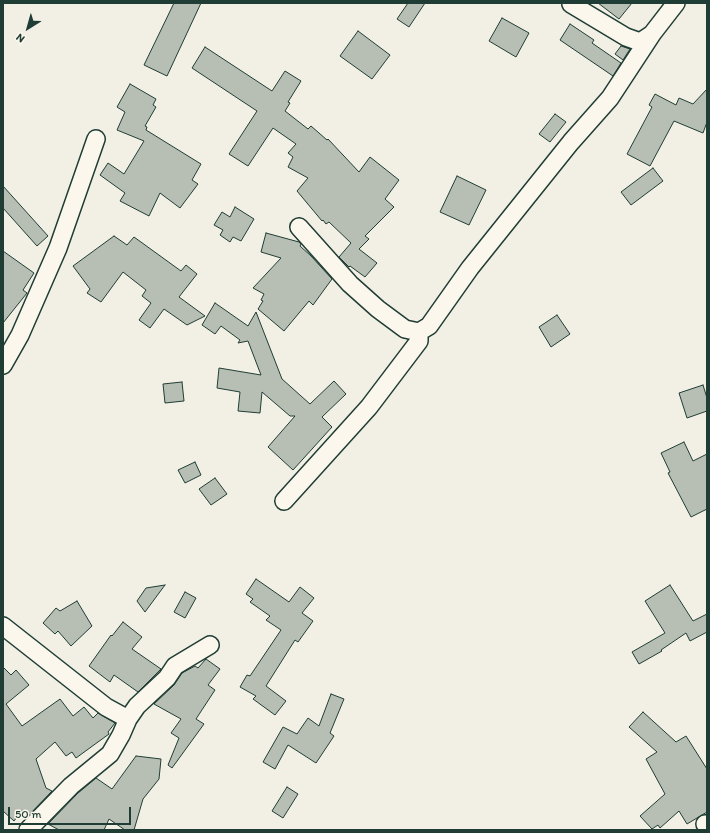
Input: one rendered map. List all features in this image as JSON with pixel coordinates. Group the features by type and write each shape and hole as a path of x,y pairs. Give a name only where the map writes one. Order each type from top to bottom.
{"street":[{"path":"298,227 350,284 378,309 405,329 419,332 430,326 470,268 571,142 610,98 652,34 676,3"},
{"path":"571,4 626,37 640,42 652,34"},
{"path":"3,365 20,336 58,248 96,139"},
{"path":"284,500 368,407 419,341 419,332"},
{"path":"3,626 106,707 128,718"},
{"path":"28,830 71,786 110,754 121,735 128,718 137,706 167,678 175,666 210,645"}],"building":[{"path":"174,3 201,3 167,76 144,65"},
{"path":"408,3 425,3 409,27 397,19"},
{"path":"598,3 632,3 619,19"},
{"path":"502,18 529,33 516,57 489,41"},
{"path":"570,24 594,40 592,43 621,63 613,76 560,40"},
{"path":"358,31 390,55 372,79 340,56"},
{"path":"621,46 630,49 623,60 615,54"},
{"path":"205,47 272,91 285,71 301,81 288,102 290,103 285,111 308,129 311,126 327,140 328,139 359,172 370,157 399,180 385,199 394,207 365,236 369,239 359,249 377,263 365,277 350,266 349,267 339,257 351,243 329,222 326,224 323,220 322,221 297,191 308,178 288,167 293,157 288,153 296,144 273,128 248,166 229,154 257,111 192,68"},
{"path":"130,84 156,99 153,105 156,107 145,126 147,127 146,130 201,164 192,180 198,184 180,208 160,193 149,216 120,201 125,193 100,175 108,163 124,174 144,141 117,130 125,112 117,107"},
{"path":"707,89 707,122 703,133 674,121 650,166 627,154 652,107 649,105 655,94 676,105 679,98 693,104"},
{"path":"555,114 566,122 550,142 539,134"},
{"path":"653,168 663,181 631,205 621,192"},
{"path":"457,176 486,190 469,225 440,212"},
{"path":"3,186 48,236 37,246 3,208"},
{"path":"235,207 254,219 241,241 233,237 230,242 220,235 223,230 214,225 222,212 230,217"},
{"path":"266,233 299,242 301,244 300,246 332,279 313,305 309,301 284,331 258,309 263,301 261,300 264,294 253,288 281,258 261,252"},
{"path":"114,236 127,245 134,237 181,271 186,265 197,274 179,297 205,316 187,325 164,309 150,328 139,320 151,303 142,296 146,290 123,272 101,302 87,293 90,289 73,266"},
{"path":"3,251 34,273 23,290 27,293 3,323"},
{"path":"215,303 248,326 256,312 282,379 310,404 334,381 346,394 322,417 332,427 293,470 268,447 295,416 290,416 262,392 260,413 238,411 240,392 217,388 219,368 261,375 248,341 238,343 240,340 221,326 215,334 202,325"},
{"path":"557,315 570,334 551,347 539,327"},
{"path":"182,382 184,401 165,403 163,384"},
{"path":"703,385 707,398 707,411 687,418 679,393"},
{"path":"684,442 693,461 707,454 707,509 691,517 668,473 670,472 661,453"},
{"path":"195,462 201,475 185,483 178,470"},
{"path":"215,478 227,494 211,505 199,489"},
{"path":"256,579 289,602 300,587 314,598 302,613 313,621 298,642 295,640 266,686 286,701 275,715 253,699 256,696 240,687 247,675 250,676 281,630 266,620 270,616 250,602 253,599 246,594"},
{"path":"165,585 145,612 137,601 146,588"},
{"path":"670,585 693,621 707,614 707,632 690,641 686,633 661,650 662,651 639,664 632,652 665,633 645,601"},
{"path":"185,592 196,598 185,618 174,612"},
{"path":"77,601 92,626 71,646 58,631 55,634 43,623 56,608 60,611"},
{"path":"123,622 142,637 132,649 161,669 138,692 114,675 110,682 89,666 111,635 112,636"},
{"path":"206,659 220,669 208,685 215,690 196,719 204,724 172,768 168,765 179,738 171,733 181,719 154,704 174,685 182,673 195,666 198,668"},
{"path":"3,667 11,675 16,670 29,685 6,704 22,726 60,699 73,716 84,707 93,718 98,713 115,723 108,732 109,734 76,758 72,752 66,756 55,742 36,759 46,788 52,791 29,815 22,810 14,821 3,811"},
{"path":"331,694 344,699 330,733 334,736 316,763 288,745 275,769 263,762 283,727 297,734 308,718 319,726"},
{"path":"643,712 676,742 686,736 707,769 707,812 687,824 679,811 660,828 658,825 652,829 640,816 665,794 646,759 657,752 629,727"},
{"path":"136,756 161,759 159,779 143,799 134,830 125,830 109,819 104,830 59,830 48,824 78,793 96,778 112,789"},
{"path":"287,787 298,794 283,818 272,811"}]}
